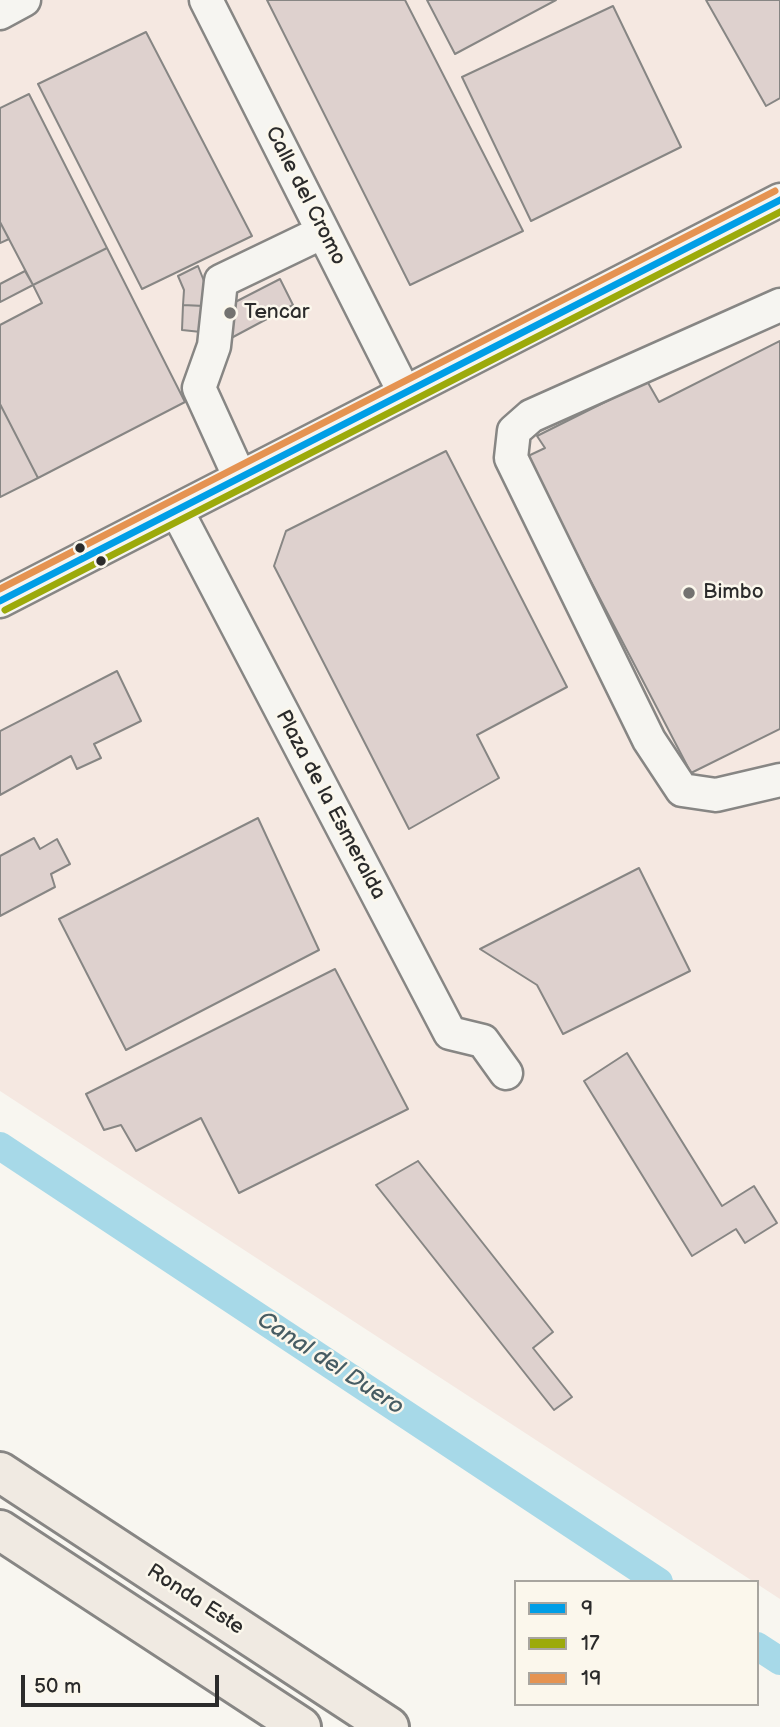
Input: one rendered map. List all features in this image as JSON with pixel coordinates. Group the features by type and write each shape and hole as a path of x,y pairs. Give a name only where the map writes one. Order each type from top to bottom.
{"highway":[{"name":"Ronda Este","path":"0,1472 389,1727"},
{"path":"0,1530 301,1727"}],"street":[{"path":"0,13 24,0"},
{"name":"Calle del Cromo","path":"206,0 404,392"},
{"path":"0,601 780,200"},
{"path":"240,478 199,388 214,346 221,281 323,232"},
{"path":"780,305 531,416 514,432 511,458 649,740 682,790 716,795 780,780"},
{"name":"Plaza de la Esmeralda","path":"177,511 450,1033 483,1041 506,1073"}],"shaded area":[{"path":"0,0 780,0 780,1599 759,1585 759,1580 751,1580 0,1091"}],"building":[{"path":"267,0 405,0 523,231 410,285"},
{"path":"427,0 556,0 455,54"},
{"path":"706,0 780,0 780,98 766,106"},
{"path":"613,6 681,147 531,221 462,77"},
{"path":"146,32 252,236 142,289 38,84"},
{"path":"29,94 107,248 33,285 0,222 0,108"},
{"path":"0,222 9,239 0,243"},
{"path":"107,248 185,402 38,478 0,404 0,325 42,303 33,285"},
{"path":"198,266 206,286 205,306 183,305 184,290 178,276"},
{"path":"25,271 33,285 0,302 0,284"},
{"path":"280,279 293,305 220,344 206,317"},
{"path":"183,305 203,306 201,332 182,330"},
{"name":"Bimbo","path":"780,341 780,729 691,773 526,457 545,448 537,436 647,381 659,402"},
{"path":"0,404 38,478 0,497"},
{"path":"446,451 567,687 477,735 499,778 409,829 274,566 286,531"},
{"path":"117,671 141,721 94,744 101,758 77,769 71,756 0,795 0,731"},
{"path":"258,818 319,950 126,1050 59,919"},
{"path":"34,838 40,849 57,839 70,864 51,874 55,887 0,916 0,856"},
{"path":"639,868 690,971 563,1034 537,985 480,949"},
{"path":"335,969 408,1109 239,1193 201,1118 136,1151 121,1125 104,1130 86,1094"},
{"path":"627,1053 722,1206 754,1186 777,1223 745,1243 736,1229 692,1256 584,1081"},
{"path":"418,1161 553,1332 533,1348 572,1397 554,1410 376,1185"}],"waterway":[{"name":"Canal del Duero","path":"0,1146 656,1580"},
{"name":"Canal del Duero","path":"759,1647 780,1661"}],"transit line":[{"name":"19","path":"0,589 775,191"},
{"name":"9","path":"0,601 780,200"},
{"name":"17","path":"5,610 780,212"}],"place":[{"name":"Tencar","path":"230,313"},
{"name":"Bimbo","path":"689,593"}]}
